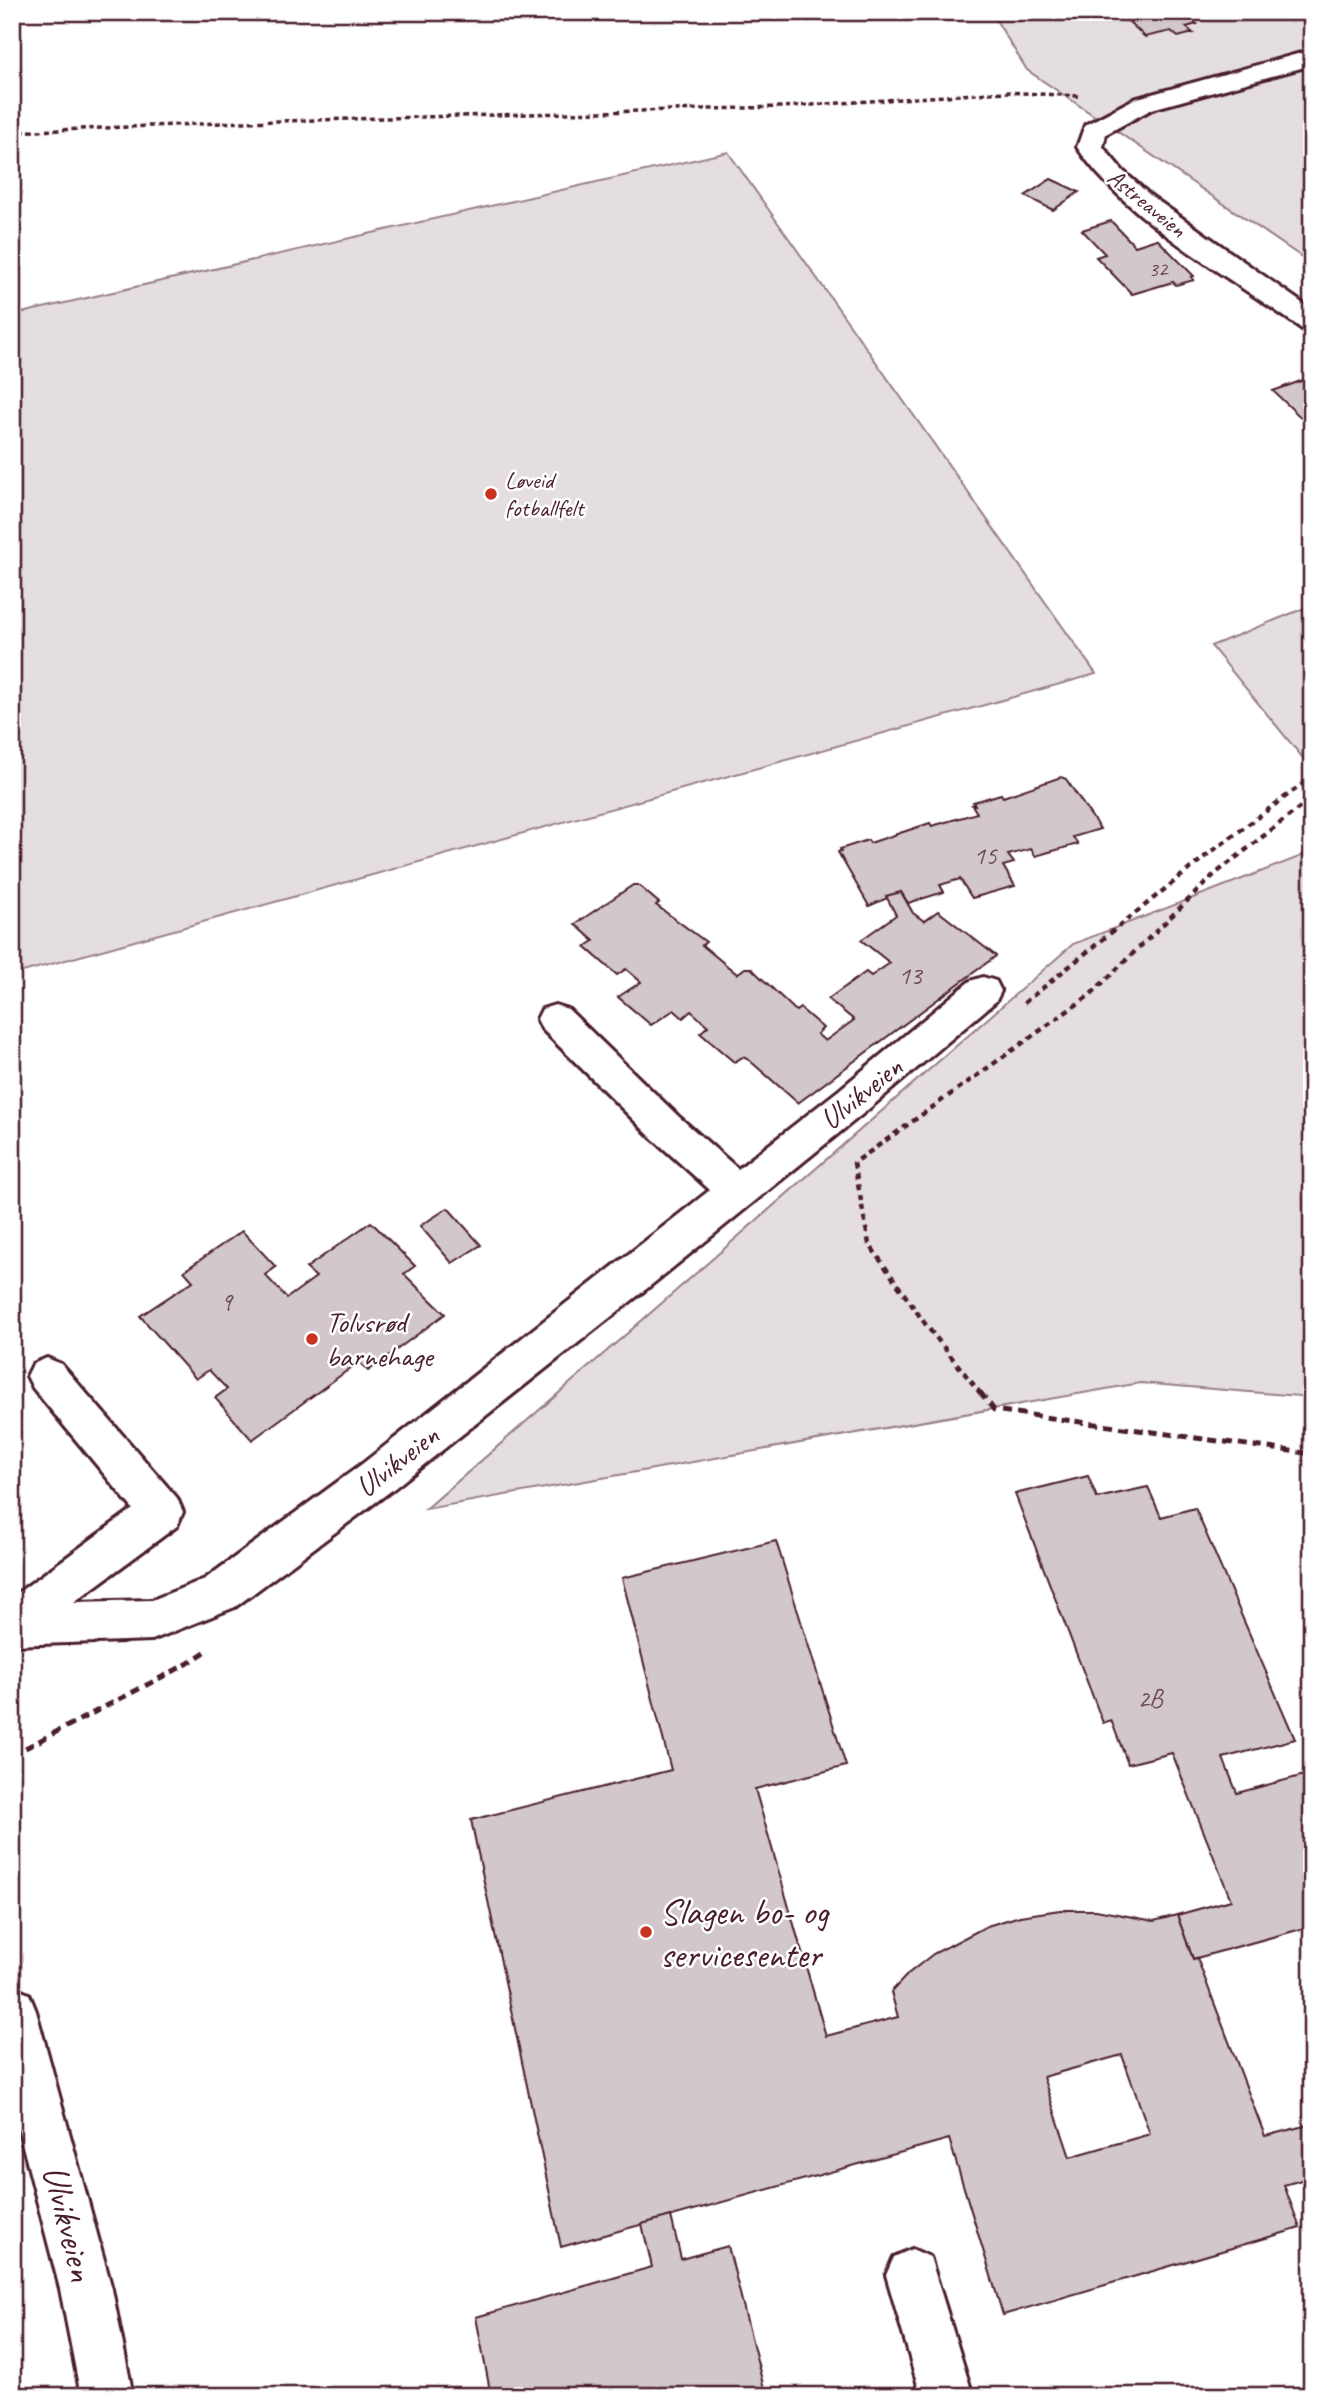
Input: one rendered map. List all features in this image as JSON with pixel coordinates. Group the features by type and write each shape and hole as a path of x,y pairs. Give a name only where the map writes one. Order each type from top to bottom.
{"street":[{"name":"Astreaveien","path":"1312,57 1138,106 1094,130 1090,146 1103,168 1124,188 1204,249 1312,323"},
{"name":"Ulvikveien","path":"12,1624 152,1620 220,1593 377,1477 636,1275 852,1101 983,991"},
{"path":"555,1019 666,1128 737,1191"},
{"path":"12,1624 162,1512 47,1376"},
{"name":"Ulvikveien","path":"12,2011 86,2288 107,2396"},
{"path":"912,2275 947,2396"}],"path":[{"path":"12,132 243,122 744,109 1005,92 1057,94 1138,106"},
{"path":"1312,798 1215,874 1090,996 854,1163 869,1244 926,1325 994,1410 1312,1454"}],"shaded area":[{"path":"991,12 1312,12 1312,264 1027,70"},
{"name":"Løveid fotballfelt","path":"728,152 1096,674 12,975 12,315"},
{"path":"1312,605 1312,769 1211,646"},
{"path":"1312,852 1312,1397 1140,1383 426,1509 1073,944"}],"building":[{"path":"1125,12 1196,12 1203,18 1193,21 1197,24 1186,27 1193,33 1178,37 1171,31 1145,37 1126,19 1131,18"},
{"path":"1051,179 1079,192 1053,210 1025,196"},
{"path":"1111,221 1135,246 1157,239 1194,276 1191,277 1194,280 1176,285 1173,282 1132,294 1096,257 1105,254 1082,230"},
{"path":"1312,377 1312,428 1273,391"},
{"path":"1061,777 1066,779 1100,829 1073,837 1078,844 1035,856 1031,849 1008,855 1014,863 1003,866 1015,886 972,898 960,879 940,885 944,892 908,903 901,892 869,906 838,852 868,840 870,843 930,823 932,826 977,813 973,802 1001,794 1003,797"},
{"path":"633,885 638,885 659,903 656,905 706,942 702,945 737,974 745,968 751,968 796,1011 800,1008 823,1028 817,1034 825,1041 854,1020 828,999 866,972 871,976 890,963 861,940 896,915 886,896 901,892 913,913 924,921 938,911 996,956 798,1103 749,1060 743,1057 734,1062 700,1033 708,1026 691,1011 683,1018 674,1010 651,1025 618,997 641,982 626,969 617,975 585,947 594,941 575,924"},
{"path":"448,1208 481,1245 452,1263 420,1226"},
{"path":"371,1222 415,1266 404,1274 445,1314 368,1371 359,1362 252,1440 215,1398 227,1389 209,1370 196,1379 140,1316 193,1281 184,1271 242,1231 276,1267 265,1275 287,1298 316,1277 306,1268"},
{"path":"1088,1476 1097,1498 1148,1487 1161,1517 1195,1508 1295,1739 1223,1758 1237,1793 1312,1773 1312,1926 1193,1959 1177,1915 1231,1900 1172,1753 1128,1764 1111,1720 1103,1723 1015,1494"},
{"name":"Slagen bo- og servicesenter","path":"776,1541 846,1766 755,1789 826,2036 898,2017 891,1992 909,1973 933,1954 987,1926 1020,1916 1060,1910 1096,1910 1154,1921 1177,1915 1193,1959 1197,1958 1265,2136 1312,2124 1312,2177 1284,2185 1300,2228 1003,2315 949,2139 561,2247 471,1820 671,1770 622,1578","holes":["1122,2055 1150,2134 1070,2157 1043,2077"]},
{"path":"671,2216 681,2259 728,2246 766,2396 491,2396 476,2317 652,2267 642,2224"}],"place":[{"name":"Løveid fotballfelt","path":"491,494"},
{"name":"Tolvsrød barnehage","path":"312,1339"},
{"name":"Slagen bo- og servicesenter","path":"646,1932"}]}
